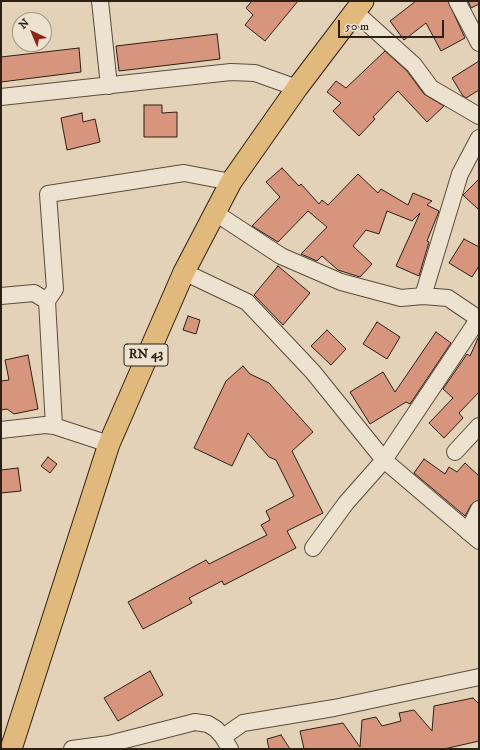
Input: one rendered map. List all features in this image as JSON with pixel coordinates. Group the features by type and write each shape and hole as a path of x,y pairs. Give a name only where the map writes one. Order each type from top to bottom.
{"main road":[{"name":"RN 43","path":"11,749 109,444 184,272 214,212 232,182 297,88 359,6"}],"street":[{"path":"100,1 108,86"},
{"path":"457,1 479,43"},
{"path":"359,6 414,65 431,88 479,116"},
{"path":"1,97 231,72 255,73 297,88"},
{"path":"423,296 460,174 479,138"},
{"path":"54,426 47,301 55,289 48,194 184,173 232,182"},
{"path":"214,212 281,256 341,282 401,298 423,296 448,298 479,318 384,460 346,503 313,548"},
{"path":"184,272 247,302 313,372 384,460 473,537 479,509"},
{"path":"1,296 34,293 47,301"},
{"path":"1,430 45,425 54,426 109,444"},
{"path":"455,452 479,426"},
{"path":"72,749 108,744 195,722 208,724 227,743 243,723 334,708 479,676"}],"building":[{"path":"252,1 298,1 265,41 245,25 253,15 246,8"},
{"path":"416,1 448,1 465,38 441,51 426,23 404,40 390,21"},
{"path":"468,1 479,1 479,4 471,8"},
{"path":"217,34 220,59 119,71 116,46"},
{"path":"79,48 81,72 1,82 1,57"},
{"path":"385,51 407,71 424,94 444,106 427,122 398,91 373,117 375,119 359,136 333,111 341,103 327,92 336,81 346,88"},
{"path":"479,61 479,90 466,98 463,96 452,78"},
{"path":"144,105 162,105 162,113 177,112 177,137 144,137"},
{"path":"82,113 83,122 95,119 100,142 67,150 61,118"},
{"path":"282,168 299,186 301,184 319,204 322,200 328,205 358,174 378,193 381,189 408,205 413,193 432,201 427,205 439,211 427,241 429,242 419,276 396,266 420,213 412,221 387,211 379,234 366,230 353,246 372,264 360,277 338,270 322,256 317,261 301,254 327,227 308,211 278,242 252,226 280,197 266,182"},
{"path":"479,179 479,210 463,195"},
{"path":"464,239 479,247 479,266 472,277 449,263"},
{"path":"278,266 310,293 283,325 254,295"},
{"path":"188,316 200,320 196,334 183,330"},
{"path":"377,322 400,337 387,359 363,344"},
{"path":"327,330 346,349 331,365 311,346"},
{"path":"436,332 451,343 410,404 406,402 370,424 350,392 383,372 395,392"},
{"path":"479,336 479,392 459,413 463,418 444,438 429,423 453,398 443,389 467,354 470,356"},
{"path":"28,355 38,409 14,414 7,409 1,410 1,381 9,380 5,360"},
{"path":"243,366 250,374 269,383 313,432 292,451 323,513 287,531 296,548 224,585 222,581 189,598 192,603 143,629 128,602 206,560 209,564 267,535 261,525 270,520 266,511 294,496 276,460 269,457 248,433 232,466 194,448 226,381"},
{"path":"48,457 57,464 50,473 41,466"},
{"path":"424,459 445,474 449,467 457,472 465,463 479,476 479,500 471,505 465,516 414,473"},
{"path":"18,468 21,491 1,493 1,470"},
{"path":"150,671 163,695 118,721 104,698"},
{"path":"473,698 479,704 479,741 444,749 304,749 300,731 343,723 360,747 362,720 376,717 382,726 401,721 399,713 414,710 432,731 434,706"},
{"path":"281,735 290,749 269,749 267,739"}]}
